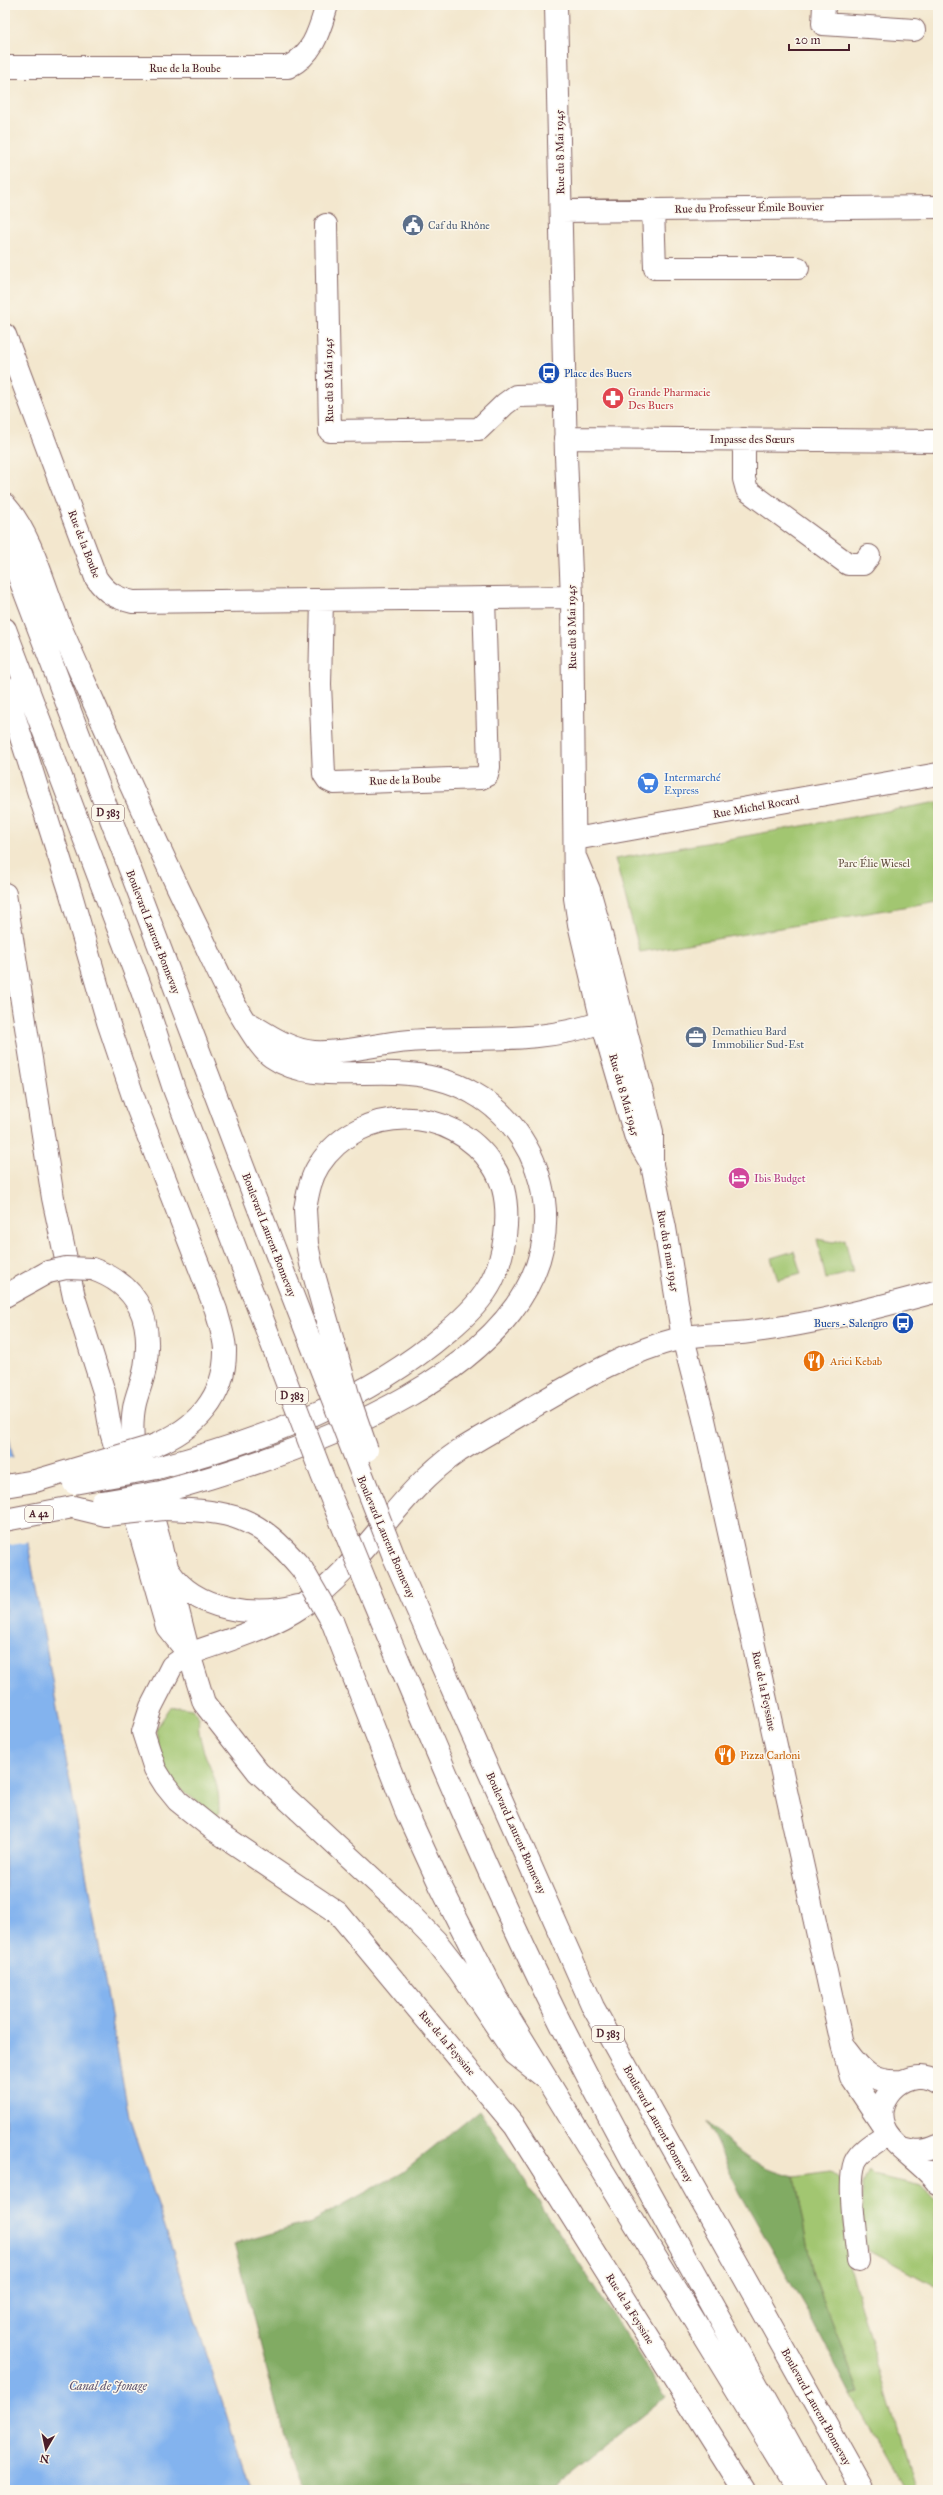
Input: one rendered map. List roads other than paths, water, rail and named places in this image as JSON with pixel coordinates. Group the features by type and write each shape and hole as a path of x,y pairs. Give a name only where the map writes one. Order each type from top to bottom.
{"main road":[{"name":"Rue de la Boube","path":"5,67 288,67 301,61 314,44 327,5"},
{"name":"Rue du 8 Mai 1945","path":"556,5 566,438 572,597 575,898 579,924 602,1022 636,1138 652,1165"},
{"path":"824,5 822,24 914,30"},
{"name":"Rue du Professeur Émile Bouvier","path":"561,211 938,207"},
{"path":"653,209 655,268 798,268"},
{"name":"Rue du 8 Mai 1945","path":"326,225 330,431 479,429 504,404 516,396 565,395"},
{"name":"Rue de la Boube","path":"5,335 96,578 104,590 116,598 133,602 572,597"},
{"name":"Impasse des Sœurs","path":"566,438 938,441"},
{"path":"744,439 744,479 747,490 848,564 863,564 869,556"},
{"path":"5,506 18,520 59,623 154,840 244,1021 270,1056 296,1068 316,1072 397,1073 433,1077 452,1082 477,1095 504,1117 517,1132 529,1150 540,1178 545,1213 541,1253 533,1274 506,1319 481,1345 451,1369 426,1386 326,1437 215,1477 162,1500"},
{"name":"Boulevard Laurent Bonnevay","path":"5,540 258,1209 372,1506 394,1557 593,2007 863,2490"},
{"name":"Rue de la Boube","path":"322,600 320,684 324,774 328,780 334,783 480,778 487,774 489,767 484,598"},
{"name":"D 383","path":"5,630 142,992 174,1089 322,1476 459,1805 558,2018 629,2155 815,2490"},
{"path":"5,687 66,876 108,1022 135,1102 178,1211 222,1333 224,1364 213,1397 200,1418 184,1431 153,1446 35,1481 5,1486"},
{"name":"Rue Michel Rocard","path":"575,849 938,774"},
{"name":"Rue du 8 Mai 1945","path":"575,849 589,890 652,1132 652,1165"},
{"path":"5,894 52,1190 74,1297 104,1392 111,1432 166,1627 189,1654"},
{"path":"244,1021 289,1046 314,1052 410,1041 530,1038 576,1030 602,1022 624,1024"},
{"path":"35,1481 65,1485 157,1468 224,1448 317,1413 387,1376 412,1360 461,1321 486,1290 497,1267 504,1239 507,1210 505,1193 494,1166 473,1143 445,1125 410,1117 377,1122 351,1133 340,1141 318,1167 309,1187 305,1209 307,1244 324,1316 348,1398 376,1479 372,1506"},
{"name":"Rue du 8 mai 1945","path":"652,1165 665,1228 683,1338"},
{"path":"5,1296 48,1272 66,1268 92,1269 118,1280 130,1291 144,1318 148,1353 135,1404 132,1424 132,1442 189,1654 204,1703 254,1766 401,1905 436,1941 460,1972 515,2054 543,2076"},
{"path":"164,1559 168,1570 185,1589 201,1599 225,1607 254,1612 280,1612 305,1605 339,1575 420,1484 458,1452 597,1369 635,1352 683,1338 749,1332 800,1324 884,1306 938,1291"},
{"name":"Rue de la Feyssine","path":"683,1338 702,1415 842,2044 851,2077 891,2136 920,2162 938,2184"},
{"path":"162,1500 236,1516 264,1530 279,1542 302,1569 332,1621 406,1810 440,1885 497,1998 543,2076 798,2490"},
{"name":"A 42","path":"5,1520 74,1507 106,1515 162,1500"},
{"name":"Rue de la Feyssine","path":"305,1605 272,1624 189,1654 172,1666 151,1707 143,1732 155,1769 165,1785 178,1801 213,1829 338,1913 515,2126 744,2490"},
{"name":"Rue de la Feyssine","path":"842,2044 857,2065 868,2075 884,2082 934,2078"},
{"path":"902,2081 886,2095 882,2108 891,2136 914,2152 928,2151 938,2146"},
{"path":"858,2261 852,2191 855,2161 862,2152 891,2136"}],"water":[{"name":"Canal de Jonage","path":"5,1413 129,2117 251,2490 5,2490"}],"place":[{"name":"Caf du Rhône","path":"413,225"},
{"name":"Place des Buers","path":"549,373"},
{"name":"Grande Pharmacie Des Buers","path":"613,398"},
{"name":"Intermarché Express","path":"648,783"},
{"name":"Demathieu Bard Immobilier Sud-Est","path":"696,1037"},
{"name":"Ibis Budget","path":"739,1178"},
{"name":"Buers - Salengro","path":"903,1323"},
{"name":"Arici Kebab","path":"814,1361"},
{"name":"Pizza Carloni","path":"725,1755"}],"park label":[{"name":"Parc Élie Wiesel","path":"874,863"}]}
